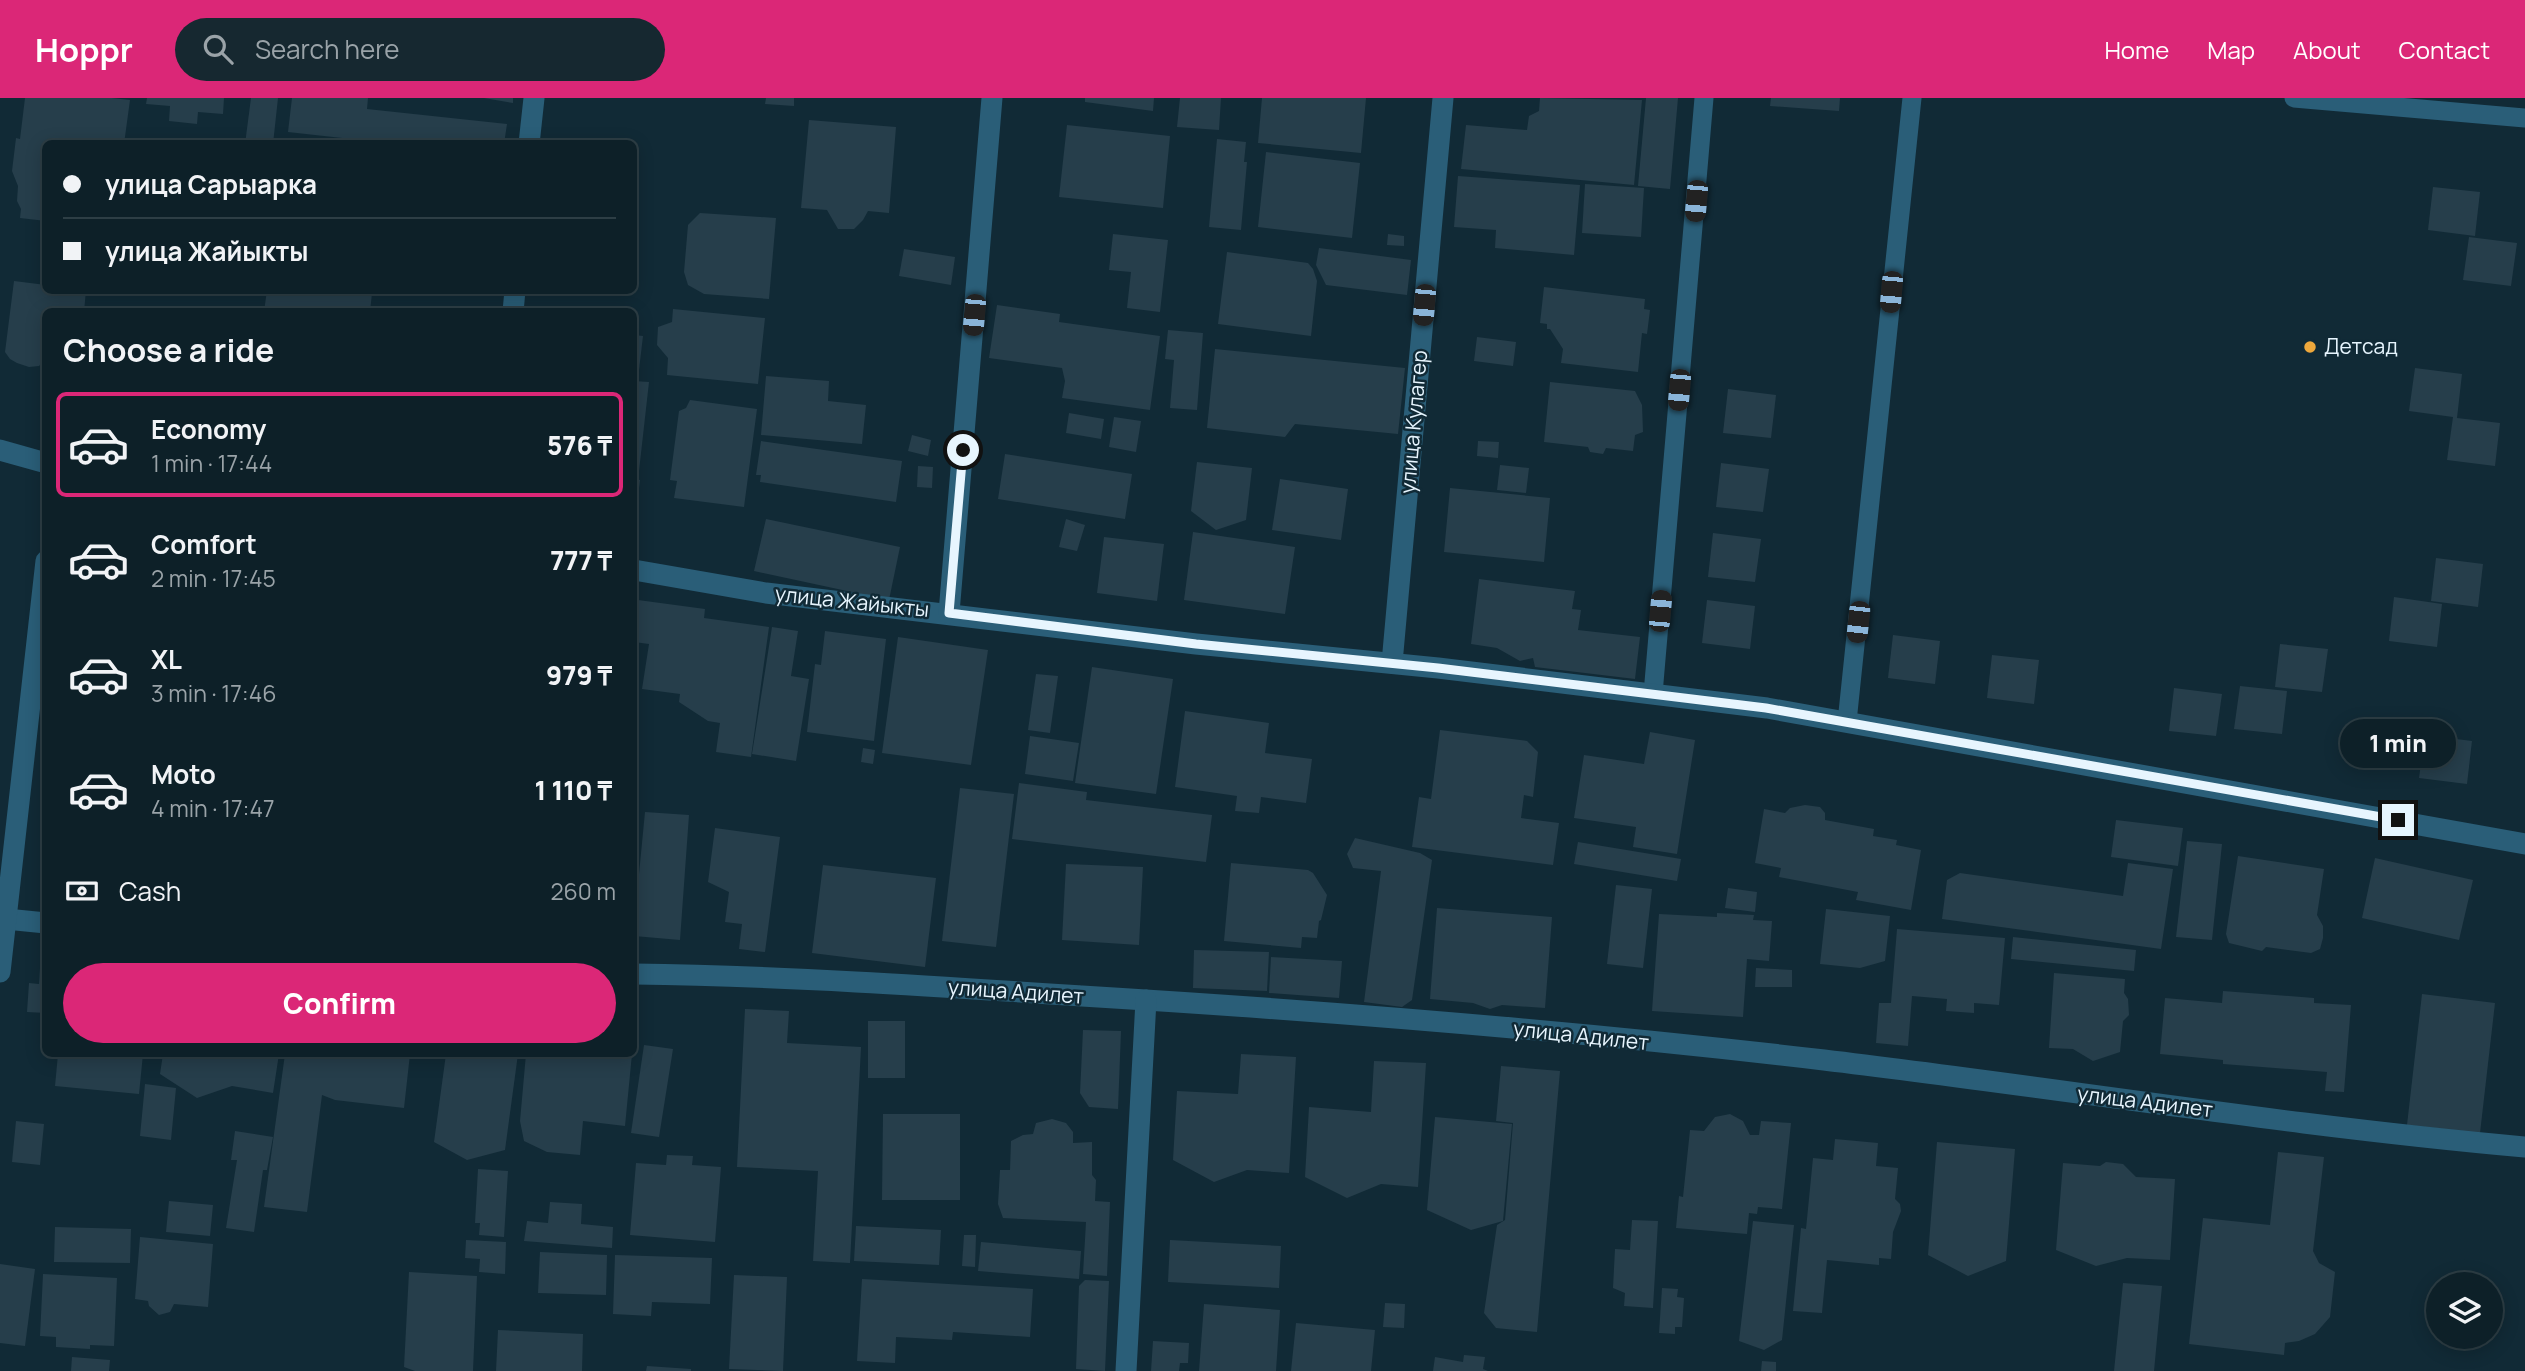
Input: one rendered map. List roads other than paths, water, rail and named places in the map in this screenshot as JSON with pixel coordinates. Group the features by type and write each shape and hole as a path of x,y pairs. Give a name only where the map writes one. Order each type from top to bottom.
{"street":[{"path":"529,140 534,98"},
{"path":"949,613 992,98"},
{"name":"улица Кулагер","path":"1392,663 1443,98"},
{"path":"0,450 42,462"},
{"name":"улица Жайыкты","path":"637,571 766,593 1766,708 2525,844"},
{"path":"0,972 42,597"},
{"path":"6,919 42,923"},
{"name":"улица Адилет","path":"637,974 846,981 1146,1000 1477,1026 1822,1060 2525,1147"},
{"path":"1126,1371 1146,1000"}],"lane":[{"path":"1653,694 1704,98"},
{"path":"1847,722 1912,98"},
{"path":"2294,98 2525,118"}],"place":[{"name":"Детсад","path":"2310,347"}]}
